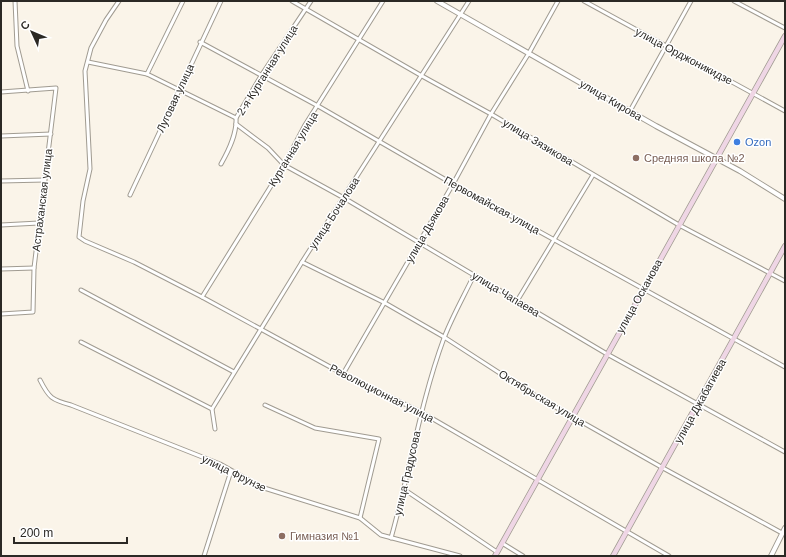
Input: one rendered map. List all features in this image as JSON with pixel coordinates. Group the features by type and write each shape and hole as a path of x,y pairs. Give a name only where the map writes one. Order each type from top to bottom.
{"main road":[{"name":"улица Осканова","path":"496,554 537,478 785,36"},
{"name":"улица Джабагиева","path":"613,556 785,246"}],"street":[{"path":"1,92 28,91 17,46 15,1"},
{"path":"119,1 106,20 94,43 88,62 147,74 236,118"},
{"path":"147,74 183,1"},
{"name":"Луговая улица","path":"130,195 200,42 221,1"},
{"name":"улица Зязикова","path":"292,1 491,114 679,225 785,281"},
{"name":"2-я Курганная улица","path":"222,164 229,150 236,124 236,118 260,76 311,1"},
{"name":"Курганная улица","path":"202,297 284,165 305,125 383,1"},
{"name":"улица Кирова","path":"437,1 630,111 716,158 785,199"},
{"name":"улица Бочалова","path":"212,409 302,262 470,1"},
{"name":"улица Дьякова","path":"343,374 385,304 491,114 529,53 558,1"},
{"name":"улица Орджоникидзе","path":"584,1 785,111"},
{"path":"630,111 691,1"},
{"path":"734,1 785,28"},
{"name":"Первомайская улица","path":"200,42 260,76 318,106 453,184 735,338 785,367"},
{"name":"Революционная улица","path":"88,62 85,71 90,168 83,201 79,237 134,262 202,297 343,374 421,412 537,478 668,556"},
{"name":"Астраханская улица","path":"1,314 34,312 34,268 56,88 28,91"},
{"name":"улица Чапаева","path":"236,124 268,148 284,165 344,198 607,354 785,452"},
{"path":"1,136 51,134"},
{"path":"517,301 593,175"},
{"path":"1,181 45,180"},
{"path":"1,225 39,223"},
{"name":"Октябрьская улица","path":"302,262 385,304 444,337 529,392 782,533"},
{"path":"1,269 34,268"},
{"name":"улица Градусова","path":"391,538 405,490 421,412 444,337 474,275"},
{"path":"81,290 234,372"},
{"path":"81,342 212,409 215,429"},
{"name":"улица Фрунзе","path":"40,380 47,394 54,401 71,405 220,464 261,487 360,518 381,535 460,556"},
{"path":"264,405 315,428 379,439 360,518"},
{"path":"204,556 231,471"},
{"path":"405,490 496,554"},
{"path":"771,556 785,528"},
{"path":"502,543 523,556"}],"place":[{"name":"Ozon","path":"737,142"},
{"name":"Средняя школа №2","path":"636,158"},
{"name":"Гимназия №1","path":"282,536"}]}
